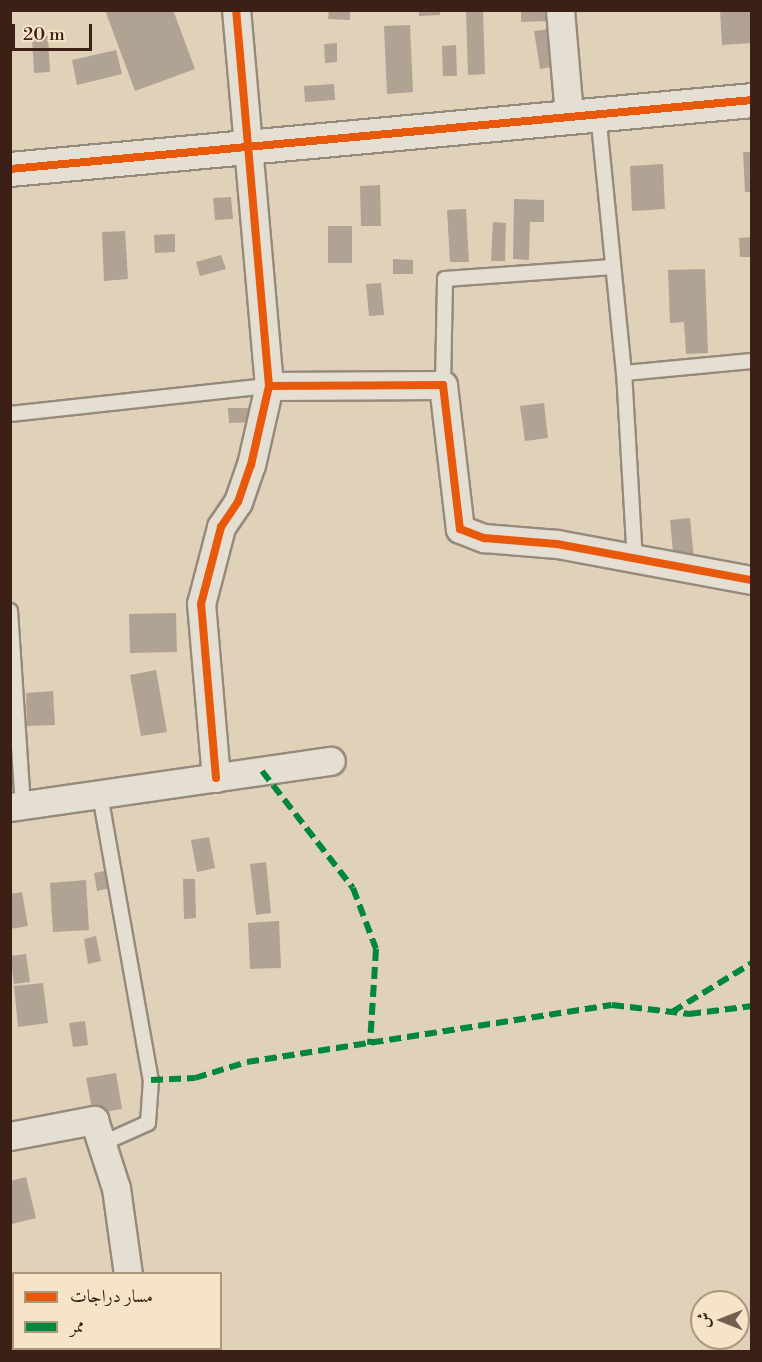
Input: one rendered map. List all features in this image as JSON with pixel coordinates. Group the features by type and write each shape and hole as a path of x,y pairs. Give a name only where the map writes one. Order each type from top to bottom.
{"street":[{"path":"216,778 201,604 221,527 238,502 251,465 270,386 245,150 236,10"},
{"path":"560,10 584,115"},
{"path":"10,169 245,150 752,100"},
{"path":"270,386 443,385 460,529 484,538 557,544 635,562 752,580"},
{"path":"17,806 331,761"},
{"path":"10,1136 94,1120 116,1188 128,1272"}],"lane":[{"path":"584,115 613,267 624,373 635,562"},
{"path":"443,385 445,279 613,267"},
{"path":"624,373 752,361"},
{"path":"10,414 270,386"},
{"path":"10,611 17,806"},
{"path":"100,795 151,1080 147,1123 101,1144"}],"building":[{"path":"105,10 173,10 195,69 135,91"},
{"path":"329,10 350,10 350,20 328,19"},
{"path":"419,10 440,10 440,15 419,16"},
{"path":"466,10 483,10 485,74 468,75"},
{"path":"521,10 549,10 549,21 521,22"},
{"path":"720,10 750,10 752,43 722,45"},
{"path":"410,25 413,92 387,94 384,26"},
{"path":"550,29 556,66 540,69 534,31"},
{"path":"48,36 50,72 34,73 32,37"},
{"path":"337,43 337,62 325,63 324,44"},
{"path":"456,45 457,76 443,76 442,46"},
{"path":"116,50 122,74 77,85 72,60"},
{"path":"334,84 335,100 305,102 304,86"},
{"path":"743,152 752,152 752,192 745,192"},
{"path":"663,164 665,209 632,211 630,166"},
{"path":"380,185 381,226 361,226 360,186"},
{"path":"231,197 233,219 215,220 213,198"},
{"path":"514,199 544,200 544,222 530,222 529,260 513,259"},
{"path":"466,209 469,262 450,262 447,210"},
{"path":"493,222 506,223 505,261 491,261"},
{"path":"328,226 352,226 352,263 328,263"},
{"path":"125,231 128,279 104,281 102,232"},
{"path":"175,234 175,252 155,253 154,235"},
{"path":"752,237 752,257 740,257 739,238"},
{"path":"221,255 226,269 200,276 196,262"},
{"path":"393,259 413,260 413,274 393,274"},
{"path":"705,269 708,353 686,354 684,322 670,323 668,270"},
{"path":"381,283 384,315 369,316 366,284"},
{"path":"544,403 548,438 525,441 520,406"},
{"path":"228,408 252,408 253,422 229,423"},
{"path":"690,518 694,560 674,562 670,520"},
{"path":"176,613 177,652 130,653 129,614"},
{"path":"156,670 167,732 141,736 130,675"},
{"path":"53,691 55,725 27,726 26,693"},
{"path":"209,837 215,868 197,872 191,840"},
{"path":"266,862 271,913 256,915 250,864"},
{"path":"110,870 114,887 97,891 94,873"},
{"path":"183,879 195,879 196,918 184,919"},
{"path":"86,880 89,930 53,932 50,883"},
{"path":"22,892 28,926 10,929 10,894"},
{"path":"279,921 281,968 250,969 248,923"},
{"path":"96,936 101,961 88,964 84,939"},
{"path":"26,954 30,982 14,984 10,956"},
{"path":"43,983 48,1023 18,1027 14,986"},
{"path":"85,1021 88,1045 73,1047 69,1023"},
{"path":"116,1073 122,1109 93,1114 86,1078"},
{"path":"26,1177 36,1218 12,1224 10,1181"}],"marked path":[{"path":"262,771 353,888 376,949 370,1045"},
{"path":"672,1012 752,963"},
{"path":"151,1080 195,1078 247,1062 612,1005 689,1014 752,1006"}],"cycle path":[{"path":"216,778 201,604 221,527 238,502 251,465 269,386 236,10"},
{"path":"10,169 752,100"},
{"path":"269,386 443,385 460,529 484,538 557,544 752,580"}]}
